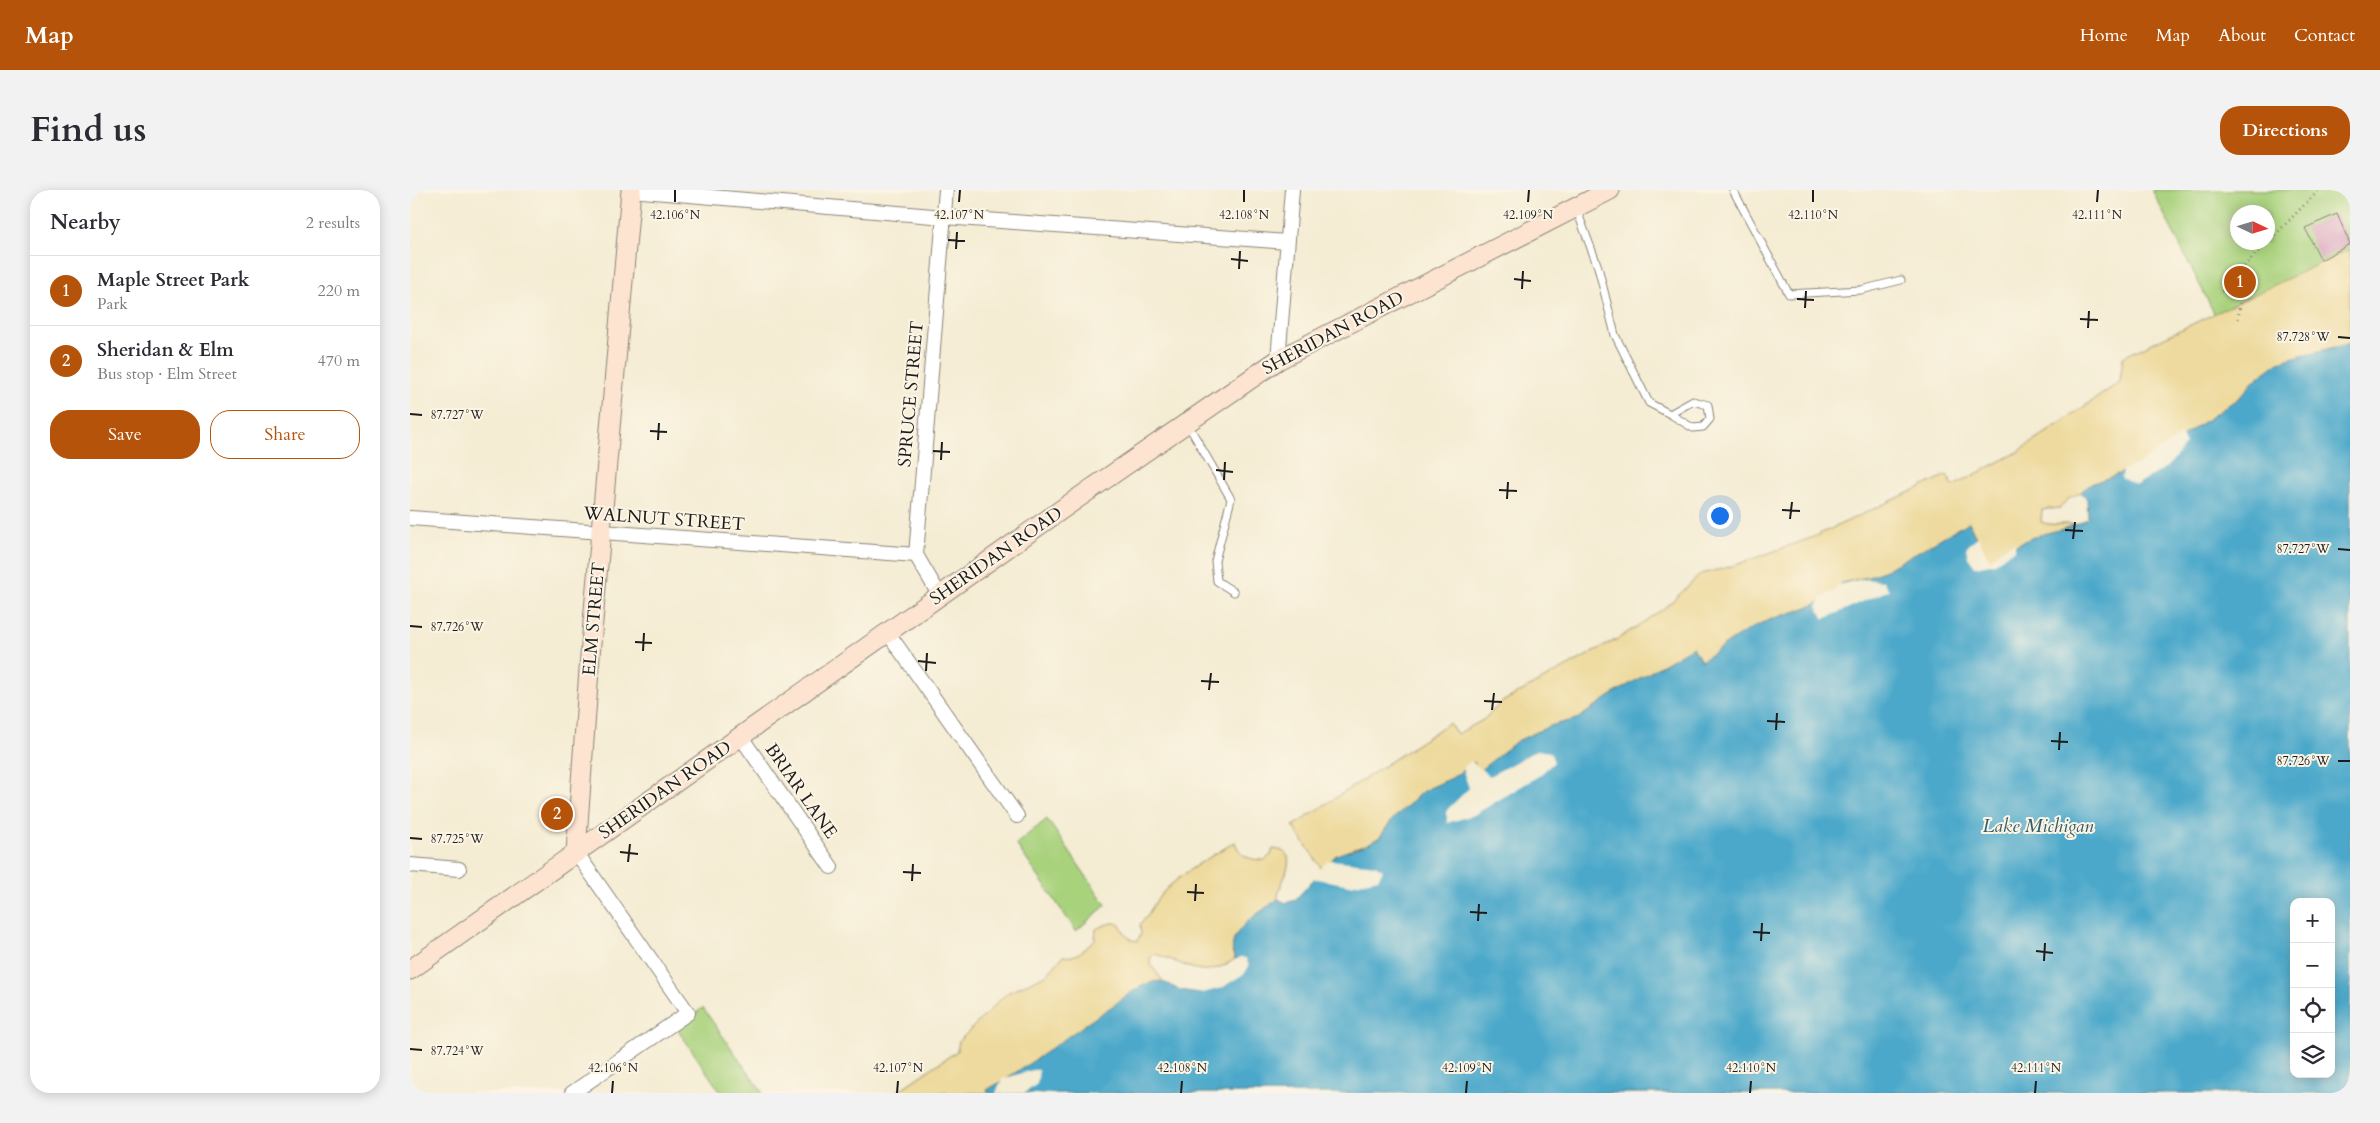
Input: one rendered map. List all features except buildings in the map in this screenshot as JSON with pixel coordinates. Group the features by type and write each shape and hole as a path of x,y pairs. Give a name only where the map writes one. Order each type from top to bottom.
{"street":[{"path":"631,190 944,217 1287,242"},
{"name":"ELM STREET","path":"576,852 590,656 631,190"},
{"name":"SPRUCE STREET","path":"916,555 946,190"},
{"path":"1278,360 1292,190"},
{"name":"SHERIDAN ROAD","path":"410,970 1187,422 1278,360 1610,190"},
{"name":"WALNUT STREET","path":"410,518 916,555"},
{"path":"916,555 940,596"},
{"path":"888,633 1017,816"},
{"name":"BRIAR LANE","path":"741,737 831,867"},
{"path":"572,1093 688,1013 576,852"},
{"path":"410,865 459,870"}],"lane":[{"path":"1733,190 1789,294 1861,290 1901,280"},
{"path":"1575,208 1598,266 1615,335 1649,403 1693,428 1703,427 1710,419 1708,405 1693,401 1679,407 1670,414"},
{"path":"1187,422 1231,499 1215,561 1217,581 1234,592"}],"path":[{"path":"2275,234 2319,190"},
{"path":"2238,319 2242,289 2221,291 2259,250"}],"green space":[{"path":"2152,190 2350,190 2350,249 2215,315"},
{"path":"1047,819 1106,905 1076,931 1016,844"},
{"path":"703,1008 763,1093 721,1093 676,1027"}],"sand":[{"path":"2350,249 2350,344 2330,348 2256,379 2240,397 2138,467 2088,485 2081,492 2067,500 2060,508 2042,510 2041,522 2077,525 2038,536 1988,564 1969,522 1888,569 1869,577 1842,583 1835,592 1816,604 1752,628 1700,662 1693,647 1618,691 1577,719 1550,726 1517,741 1479,772 1474,763 1452,778 1423,791 1391,821 1380,837 1368,844 1353,848 1322,869 1293,826 1449,723 1457,734 1483,720 1502,702 1621,637 1666,607 1701,574 1733,566 1811,538 1947,475 1953,486 2018,452 2120,382 2123,357"},
{"path":"1235,842 1246,857 1265,860 1271,855 1273,849 1283,851 1289,862 1278,899 1264,910 1232,952 1235,959 1223,966 1204,970 1195,969 1155,954 1150,958 1150,964 1163,981 1152,982 1138,989 1018,1072 987,1090 989,1093 895,1093 957,1051 959,1041 1007,993 1048,974 1063,956 1073,956 1085,949 1095,939 1096,929 1107,924 1119,924 1127,936 1137,941 1141,934 1140,924 1167,888 1195,866"}],"water":[{"name":"Lake Michigan","path":"2350,344 2350,1093 989,1093 987,1090 1143,986 1160,981 1178,989 1199,992 1217,989 1234,980 1249,966 1246,958 1235,959 1232,949 1238,932 1245,924 1278,899 1286,903 1295,900 1336,855 1368,844 1380,837 1391,821 1423,791 1452,778 1474,762 1479,771 1517,741 1550,726 1577,719 1618,691 1693,647 1701,661 1752,628 1826,599 1842,583 1869,577 1888,569 1969,522 1988,564 2005,551 2036,536 2082,522 2088,518 2087,499 2081,492 2088,485 2138,467 2240,397 2256,379 2279,362"}],"pier":[{"path":"2181,435 2186,444 2168,466 2136,485 2121,478 2124,469 2137,465"},
{"path":"1978,536 1989,560 2003,548 2015,542 2015,549 1995,563 1975,567 1968,557 1966,548"},
{"path":"1861,579 1883,581 1889,590 1824,619 1817,607 1822,597 1834,591 1838,585"},
{"path":"1537,750 1550,752 1554,762 1540,775 1474,815 1447,823 1447,810 1469,788 1462,768 1471,761 1490,776"},
{"path":"1327,861 1375,865 1383,870 1378,879 1350,885 1311,878"},
{"path":"1241,957 1246,958 1249,966 1245,973 1222,988 1203,993 1177,988 1164,978 1178,986 1203,991 1221,986 1243,971 1246,965 1245,961 1233,961"},
{"path":"1039,1070 1037,1084 1025,1093 996,1093 1002,1079"}],"place":[{"name":"Maple Street Park","path":"2240,282"},
{"name":"Sheridan & Elm","path":"557,814"}]}
